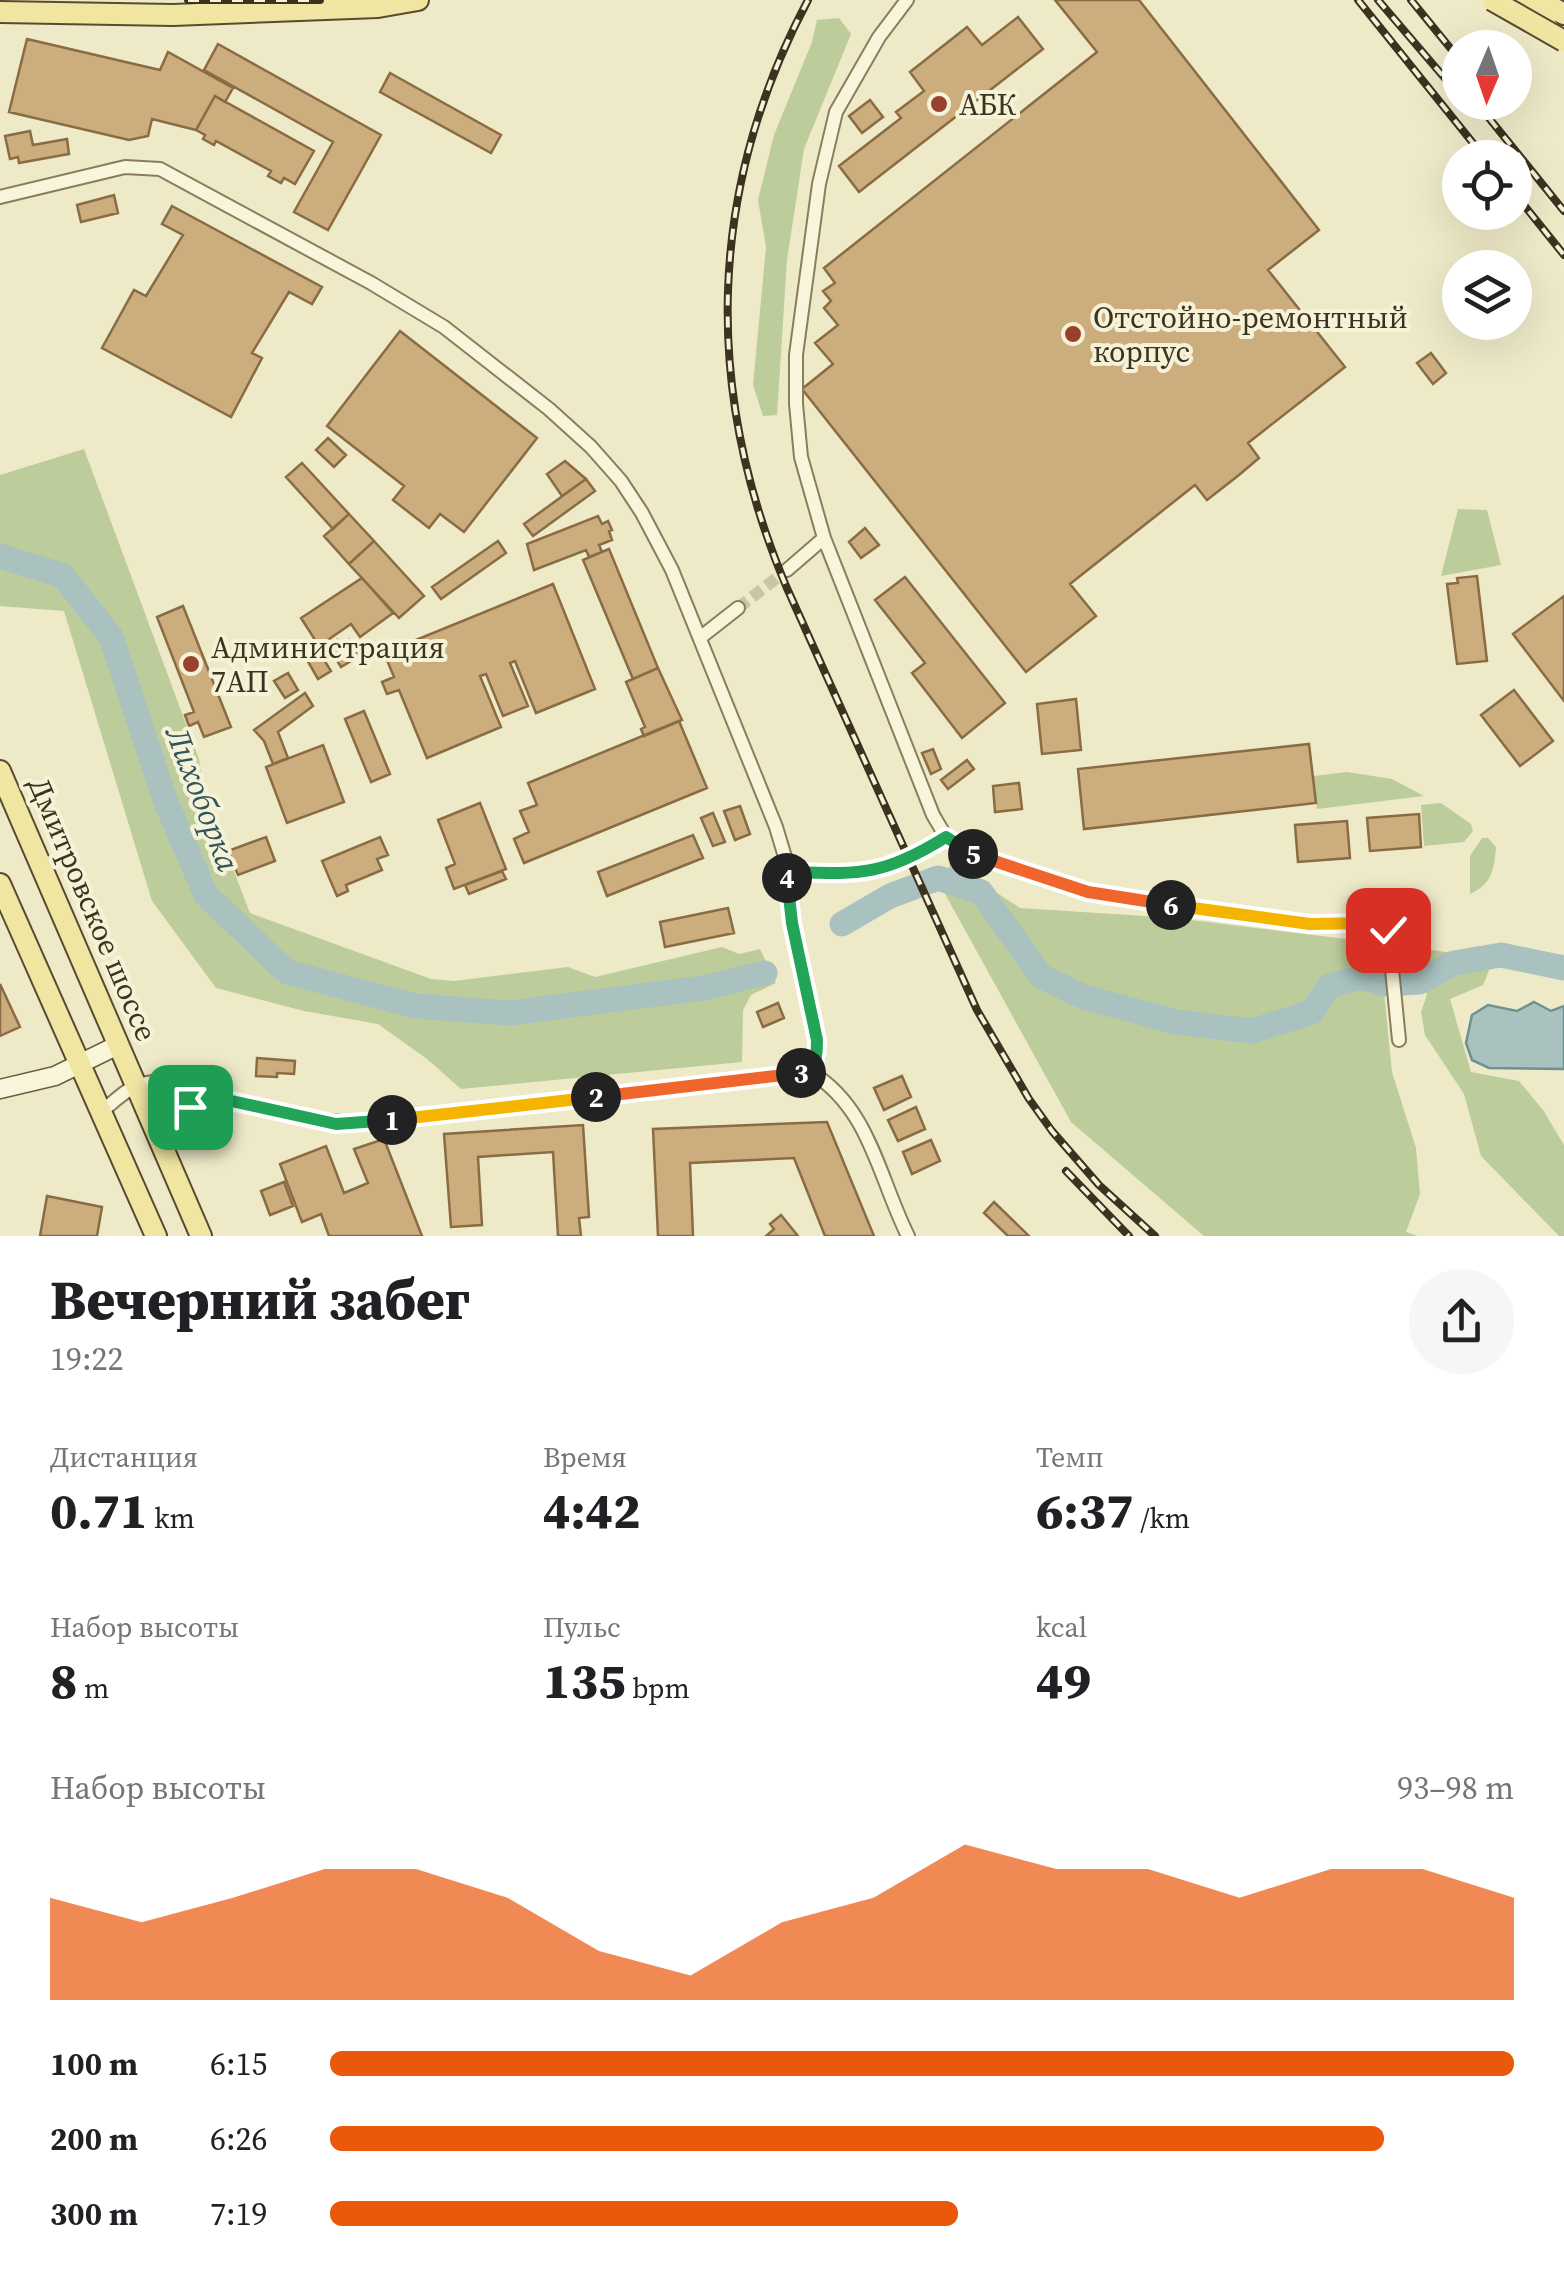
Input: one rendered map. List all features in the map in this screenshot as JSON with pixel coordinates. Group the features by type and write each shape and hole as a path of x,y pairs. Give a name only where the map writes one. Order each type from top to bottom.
{"main road":[{"path":"0,12 173,16 378,7 418,0"},
{"path":"1492,0 1564,44"},
{"path":"1525,0 1564,44"},
{"path":"1539,0 1564,14"},
{"name":"Дмитровское шоссе","path":"0,771 201,1236"},
{"path":"0,884 156,1236"},
{"path":"0,1088 23,1085 81,1066 118,1045"}],"street":[{"path":"907,0 879,37 836,112 819,184 796,354 802,456 824,538 933,815 946,837 977,857 1088,892 1310,924 1368,923 1388,930 1399,1040"},
{"path":"0,197 125,167 160,169 372,283 444,327 591,447 642,513 672,570 776,828 817,1040 818,1057 809,1070 791,1076 366,1123 317,1120 218,1098 176,1083 137,1085 102,1110"},
{"path":"787,570 824,538"},
{"path":"701,637 738,608"},
{"path":"786,872 846,874 883,869 946,837"},
{"path":"809,1070 827,1081 858,1116 908,1236"},
{"path":"166,1152 186,1110 204,1100 218,1098"}],"green space":[{"path":"839,18 851,34 804,149 787,260 777,415 763,416 753,385 766,247 758,200 774,135 812,42 817,20"},
{"path":"84,449 199,759 204,794 250,913 431,979 454,981 568,967 595,977 722,947 739,954 760,949 776,983 751,995 743,1010 742,1062 461,1089 378,1024 304,1011 216,988 152,901 64,611 0,606 0,475"},
{"path":"1458,509 1487,510 1501,565 1441,576"},
{"path":"1347,772 1392,779 1424,796 1317,809 1313,776"},
{"path":"1441,803 1471,824 1473,831 1464,842 1424,846 1421,805"},
{"path":"1482,838 1488,838 1496,847 1494,863 1487,881 1470,894 1470,856"},
{"path":"950,862 1020,908 1175,918 1379,943 1392,1072 1416,1148 1420,1194 1406,1232 1418,1236 1204,1236 1071,1122 944,892"},
{"path":"1407,947 1494,958 1483,985 1450,999 1471,1072 1519,1081 1564,1145 1564,1236 1559,1236 1481,1156 1464,1094 1425,1035 1421,1012 1427,995"}],"water":[{"path":"1534,1002 1551,1011 1564,1006 1564,1069 1489,1068 1472,1060 1466,1043 1472,1015 1488,1005 1517,1011"}],"building":[{"name":"Отстойно-ремонтный корпус","path":"1055,0 1139,0 1319,230 1268,270 1345,367 1248,443 1259,458 1239,475 1207,500 1195,485 1070,584 1096,616 1026,672 802,389 833,364 815,343 838,325 824,308 831,301 823,291 835,283 824,268 1097,52"},
{"name":"АБК","path":"1018,17 1043,49 859,192 839,166 901,118 896,112 924,91 910,72 967,27 982,45"},
{"path":"27,39 160,70 168,52 233,88 225,102 215,96 196,130 152,119 148,136 129,140 9,112"},
{"path":"218,44 381,135 328,230 294,212 333,142 204,70"},
{"path":"390,73 501,135 491,153 380,92"},
{"path":"215,96 314,151 295,184 284,178 281,183 268,176 271,171 216,141 214,145 203,139 205,135 196,130"},
{"path":"870,100 883,117 862,133 849,116"},
{"path":"30,131 33,145 67,139 69,154 19,163 18,157 10,159 5,136"},
{"path":"114,195 118,213 81,222 77,205"},
{"path":"172,206 322,287 312,304 289,292 252,353 262,358 231,417 102,348 134,290 146,296 183,235 162,224"},
{"path":"400,331 537,438 464,532 440,514 429,528 393,500 404,486 327,426"},
{"path":"1431,353 1446,373 1433,384 1417,363"},
{"path":"328,438 346,455 334,467 316,450"},
{"path":"565,461 586,479 562,496 547,474"},
{"path":"302,463 349,514 333,529 286,477"},
{"path":"586,479 595,491 533,536 524,524"},
{"path":"349,514 374,541 349,564 324,536"},
{"path":"598,516 602,524 608,521 612,530 612,540 599,545 602,552 589,557 586,550 534,570 527,544"},
{"path":"865,528 879,545 861,558 849,542"},
{"path":"374,541 424,596 399,618 349,564"},
{"path":"498,541 506,553 441,599 432,587"},
{"path":"609,549 658,668 633,679 583,560"},
{"path":"1477,576 1487,661 1457,664 1447,584 1458,583 1457,578"},
{"path":"905,577 1005,703 962,738 912,673 925,663 875,600"},
{"path":"362,578 393,613 360,637 351,624 319,646 301,618"},
{"path":"553,584 595,689 536,713 515,661 510,663 528,706 503,716 486,674 480,676 501,727 427,758 399,690 387,694 382,682 394,677 384,653"},
{"path":"1564,596 1564,701 1513,634"},
{"name":"Администрация 7АП","path":"183,606 231,727 204,737 198,722 189,726 185,715 194,712 157,617"},
{"path":"337,640 341,645 349,640 359,656 341,667 328,646"},
{"path":"319,652 331,671 318,679 307,660"},
{"path":"658,668 682,720 644,736 641,729 645,727 626,682"},
{"path":"288,673 298,690 285,698 274,681"},
{"path":"1514,690 1553,741 1520,766 1481,715"},
{"path":"305,693 313,706 278,732 288,758 273,764 264,741 254,730"},
{"path":"1076,699 1081,750 1042,754 1037,704"},
{"path":"364,711 390,774 371,782 345,719"},
{"path":"679,721 707,788 524,863 514,839 529,832 520,811 537,805 528,783"},
{"path":"1309,744 1316,803 1084,829 1078,769"},
{"path":"323,745 344,802 287,823 266,767"},
{"path":"933,749 941,769 931,774 922,753"},
{"path":"967,760 974,769 948,789 941,780"},
{"path":"1019,783 1022,809 995,812 993,786"},
{"path":"480,803 506,869 454,889 446,868 455,864 438,820"},
{"path":"740,806 750,834 735,840 724,811"},
{"path":"713,813 725,842 713,846 701,818"},
{"path":"1419,814 1421,847 1370,851 1367,818"},
{"path":"1347,821 1350,858 1298,862 1295,825"},
{"path":"693,835 703,858 607,896 598,872"},
{"path":"266,837 275,861 238,875 228,851"},
{"path":"380,837 388,855 377,859 382,870 346,885 348,891 337,896 322,861"},
{"path":"502,871 506,879 469,894 465,885"},
{"path":"728,908 734,933 665,947 660,922"},
{"path":"0,984 20,1027 0,1036"},
{"path":"778,1003 784,1018 763,1027 757,1012"},
{"path":"257,1058 295,1061 294,1074 256,1076"},
{"path":"902,1076 911,1097 884,1110 874,1088"},
{"path":"916,1107 925,1129 898,1141 888,1120"},
{"path":"827,1122 874,1236 825,1236 794,1158 690,1163 693,1236 658,1236 653,1129"},
{"path":"583,1125 589,1217 579,1218 581,1236 558,1236 553,1152 478,1157 482,1225 451,1227 444,1134"},
{"path":"384,1139 422,1236 329,1236 321,1214 302,1222 280,1164 326,1146 344,1193 368,1183 354,1149"},
{"path":"931,1140 940,1161 912,1174 903,1152"},
{"path":"284,1182 293,1206 270,1215 261,1191"},
{"path":"47,1196 102,1207 97,1236 40,1236"},
{"path":"994,1202 1029,1236 1008,1236 984,1213"},
{"path":"781,1215 798,1236 766,1236 774,1229 770,1224"}],"waterway":[{"name":"Лихоборка","path":"0,556 63,576 111,637 165,800 206,895 287,972 415,1006 510,1013 703,988 765,973"},
{"name":"Лихоборка","path":"842,924 890,896 938,878 981,892 1041,976 1084,997 1176,1022 1252,1031 1312,1012 1329,986 1362,977 1385,984 1419,982 1454,963 1501,955 1564,968"}],"tunnel":[{"path":"738,608 787,570"}],"railway":[{"path":"188,0 320,0"},
{"path":"808,0 775,72 750,144 735,217 728,290 730,364 740,438 759,512 786,586 977,1010 1052,1131 1099,1185 1155,1236"},
{"path":"1358,0 1471,140"},
{"path":"1378,0 1442,75"},
{"path":"1411,0 1442,38"},
{"path":"1491,120 1564,211"},
{"path":"1532,215 1564,255"},
{"path":"1066,1171 1129,1236"}],"place":[{"name":"АБК","path":"939,104"},
{"name":"Отстойно-ремонтный корпус","path":"1073,334"},
{"name":"Администрация 7АП","path":"191,664"}],"route":[{"path":"190,1107 218,1098 336,1124 366,1123 791,1076 809,1070 818,1057 817,1040 792,923 786,872 865,873 916,855 946,837 977,857 1088,892 1310,924 1368,923 1388,930"}]}
